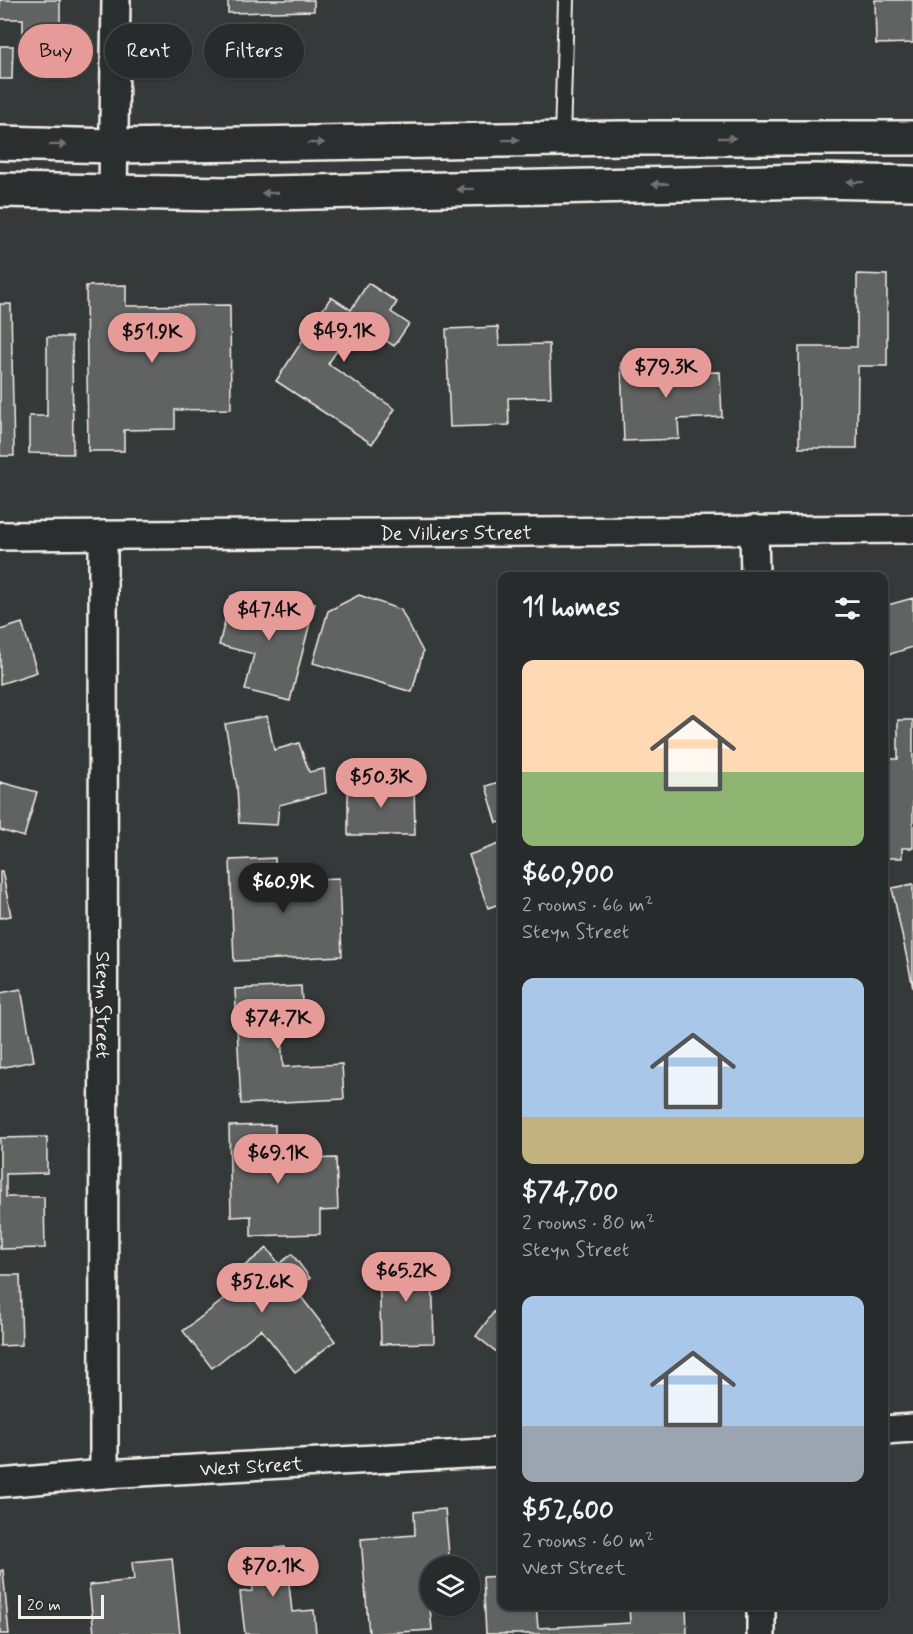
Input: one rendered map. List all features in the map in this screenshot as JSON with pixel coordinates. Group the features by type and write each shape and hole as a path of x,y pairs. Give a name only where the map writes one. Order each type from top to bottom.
{"main road":[{"path":"0,143 113,146 622,138 913,138"},
{"path":"622,138 623,185"},
{"path":"0,190 227,194 816,181 913,183"}],"street":[{"path":"112,192 116,0"},
{"path":"754,529 755,572"},
{"name":"De Villiers Street","path":"0,536 913,529"},
{"name":"Steyn Street","path":"103,535 104,1474"},
{"path":"888,1430 913,1428"},
{"name":"West Street","path":"0,1483 104,1474 498,1452"},
{"path":"761,1610 761,1634"}],"lane":[{"path":"562,139 566,0"}],"building":[{"path":"0,0 60,0 60,24 23,24 23,19 0,19"},
{"path":"228,0 314,0 314,11 228,13"},
{"path":"875,0 913,0 913,43 876,44"},
{"path":"0,46 13,46 12,79 0,79"},
{"path":"857,274 887,275 887,366 858,366 857,448 799,448 799,347 857,347"},
{"path":"368,283 397,302 391,312 409,324 394,346 365,327 357,338 349,332 328,364 395,409 372,444 276,381 331,297 351,310"},
{"path":"126,285 126,306 230,305 231,409 175,410 175,429 124,430 124,451 88,451 86,286"},
{"path":"0,304 11,304 14,456 0,456"},
{"path":"498,327 499,345 549,344 551,397 508,398 509,425 450,427 446,329"},
{"path":"47,337 72,337 73,454 29,453 29,416 47,416"},
{"path":"677,361 677,373 720,372 722,417 678,419 679,439 624,441 621,363"},
{"path":"283,594 315,603 290,701 245,690 254,654 219,645 231,596 279,609"},
{"path":"359,595 401,610 423,652 412,692 313,663 328,611"},
{"path":"913,598 913,647 888,655 888,605"},
{"path":"22,623 37,672 0,684 0,630"},
{"path":"267,716 274,750 299,743 309,772 324,769 326,793 279,805 277,825 239,823 237,787 225,724"},
{"path":"898,720 913,720 913,848 902,848 902,858 888,858 888,759 898,759"},
{"path":"0,782 37,792 24,837 0,830"},
{"path":"414,782 415,835 348,835 348,783"},
{"path":"498,782 498,823 497,823 486,786"},
{"path":"498,844 498,904 488,908 469,855"},
{"path":"275,858 276,881 339,878 342,956 234,961 230,860"},
{"path":"0,871 2,871 11,916 0,918"},
{"path":"913,884 913,987 892,888"},
{"path":"301,986 304,1034 281,1035 283,1067 342,1064 344,1099 241,1104 235,989"},
{"path":"21,989 34,1061 0,1068 0,993"},
{"path":"275,1125 275,1160 336,1158 338,1210 320,1211 320,1234 251,1236 251,1216 231,1217 229,1126"},
{"path":"47,1137 47,1173 6,1174 6,1197 44,1197 45,1248 0,1249 0,1138"},
{"path":"267,1248 279,1264 292,1254 310,1278 295,1289 335,1341 295,1372 261,1329 212,1368 183,1331 227,1297 218,1287"},
{"path":"432,1263 434,1343 381,1344 379,1264"},
{"path":"0,1275 20,1275 22,1345 0,1346"},
{"path":"498,1306 498,1353 476,1336"},
{"path":"445,1509 449,1556 420,1556 420,1616 431,1616 432,1630 369,1634 361,1539 415,1535 414,1512"},
{"path":"285,1547 292,1612 314,1610 316,1634 245,1634 240,1592 253,1591 249,1551"},
{"path":"172,1558 180,1634 94,1634 89,1585 134,1580 132,1562"},
{"path":"3,1570 9,1634 0,1634 0,1571"},
{"path":"498,1576 498,1610 536,1610 538,1628 630,1623 629,1610 686,1610 687,1634 486,1634 483,1577"}]}
